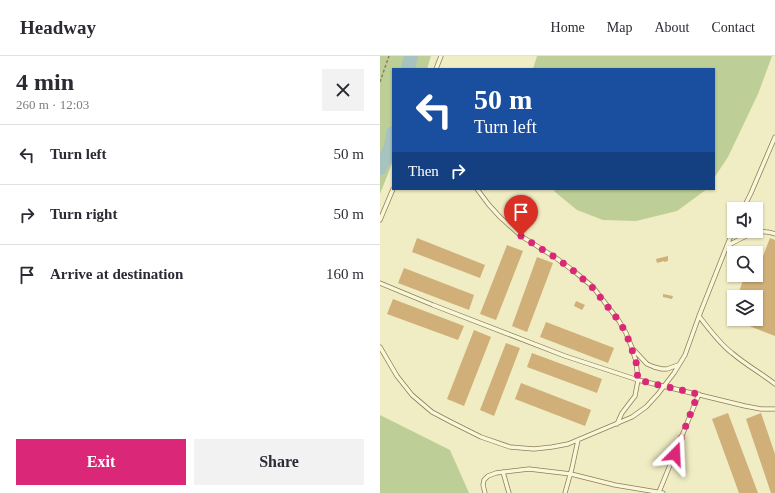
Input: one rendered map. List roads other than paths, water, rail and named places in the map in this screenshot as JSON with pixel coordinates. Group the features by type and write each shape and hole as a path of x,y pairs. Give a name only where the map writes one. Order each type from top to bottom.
{"lane":[{"path":"436,68 441,56"},
{"path":"746,202 775,138"},
{"path":"380,220 393,190"},
{"path":"391,196 396,190"},
{"path":"478,190 500,217 521,236 556,258 593,288 619,321 632,348 636,361 638,380 635,396 622,413 617,424"},
{"path":"726,247 740,238 752,233 770,232 775,234"},
{"path":"380,347 397,376 412,395 432,412 481,437 510,447 534,449 568,444 632,417 646,407 658,394 674,373 685,355 730,238"},
{"path":"380,283 565,356 638,380 745,406 761,409 775,409"},
{"path":"699,316 732,354 775,384"},
{"path":"632,348 647,364 654,367 662,369 678,365"},
{"path":"660,492 698,394"},
{"path":"565,493 571,474 578,440"},
{"path":"485,493 483,485 484,480 488,476 503,472 529,470 571,474 615,485 662,493"},
{"path":"503,472 509,493"}],"waterway":[{"path":"408,68 411,56"},
{"path":"380,168 391,147 392,140"}]}
